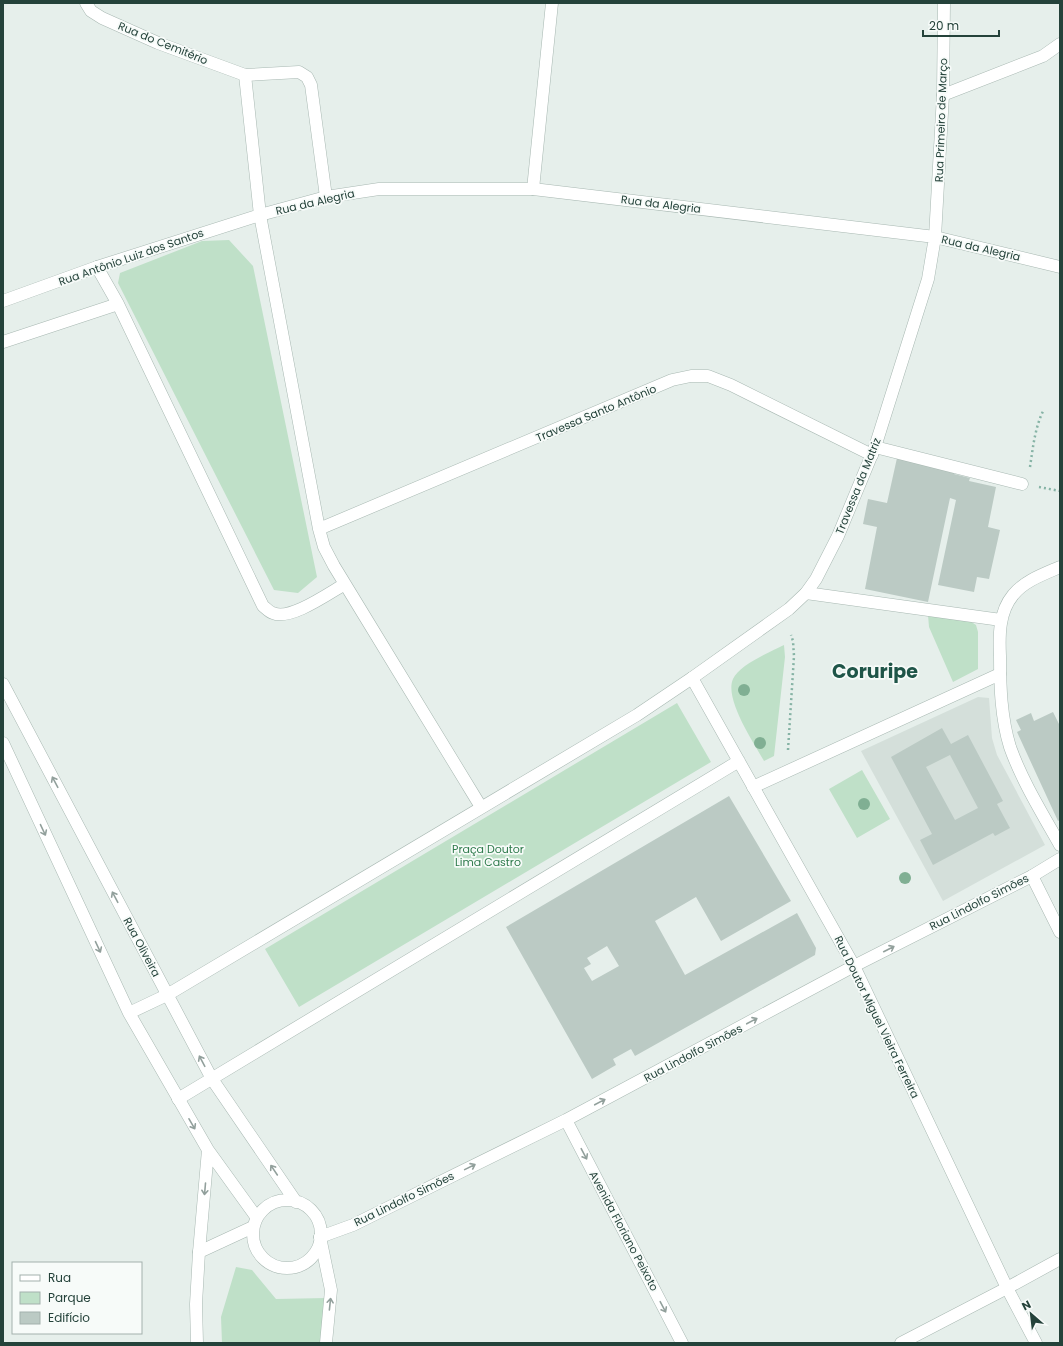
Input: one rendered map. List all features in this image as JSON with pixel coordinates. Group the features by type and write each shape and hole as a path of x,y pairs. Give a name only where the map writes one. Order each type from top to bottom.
{"street":[{"name":"Rua do Cemitério","path":"86,3 90,11 102,18 158,43 245,75 299,72 307,78 311,85 326,197"},
{"path":"533,189 552,3"},
{"name":"Rua Primeiro de Março","path":"935,237 942,95 944,3"},
{"path":"942,95 1043,56 1060,44"},
{"path":"245,75 260,214 319,530 324,547 334,566 481,807"},
{"name":"Rua da Alegria","path":"260,214 326,197 378,189 533,189 935,237 1060,267"},
{"name":"Rua Antônio Luiz dos Santos","path":"3,301 97,267 260,214"},
{"name":"Travessa da Matriz","path":"692,678 789,609 806,593 816,579 838,536 873,451 928,279 935,237"},
{"path":"97,267 118,304 263,606 274,614 284,615 297,612 345,584"},
{"path":"3,342 118,304"},
{"name":"Travessa Santo Antônio","path":"319,530 672,380 691,376 708,376 731,385 873,451 1022,484"},
{"path":"1060,568 1027,583 1013,594 1006,606 1001,620 1000,646 1000,674 1005,726 1010,746 1025,782 1060,845"},
{"path":"806,593 1001,620"},
{"path":"753,787 1000,674"},
{"path":"129,1013 167,995 637,715 692,678"},
{"name":"Rua Doutor Miguel Vieira Ferreira","path":"692,678 854,966 1007,1288 1036,1343"},
{"name":"Rua Oliveira","path":"3,684 212,1079 296,1202"},
{"path":"3,744 129,1013 208,1150 255,1222 253,1238 256,1249 262,1258 271,1264 282,1268 292,1268 303,1264 312,1257 318,1248 320,1237"},
{"path":"178,1099 739,761"},
{"name":"Rua Lindolfo Simões","path":"320,1237 353,1224 566,1120 854,966 1032,876 1060,859"},
{"path":"1032,876 1060,932"},
{"name":"Avenida Floriano Peixoto","path":"566,1120 682,1343"},
{"path":"197,1343 196,1304 208,1150"},
{"path":"199,1252 255,1222 264,1209 273,1204 284,1201 296,1202 306,1207 314,1215 319,1226 331,1290 326,1343"},
{"path":"901,1343 1060,1259"}],"path":[{"path":"1030,470 1036,432 1044,409"},
{"path":"788,771 794,656 791,635"}],"shaded area":[{"path":"978,697 989,698 992,738 997,755 1045,845 943,901 861,751"}],"green space":[{"path":"229,240 253,266 317,577 298,593 274,590 118,283 120,273 202,241"},
{"path":"928,615 970,621 976,625 978,632 978,669 953,682 929,627"},
{"path":"784,645 785,657 774,756 764,761 741,721 736,709 731,688 736,674 748,664"},
{"name":"Praça Doutor Lima Castro","path":"677,703 711,762 299,1007 265,949"},
{"path":"862,770 890,819 857,838 829,789"},
{"path":"236,1267 252,1270 276,1299 326,1298 320,1343 222,1343 221,1317"}],"building":[{"path":"897,458 955,470 954,474 970,478 969,481 996,487 988,527 1000,530 989,579 977,577 974,592 938,585 956,500 950,498 928,602 865,589 877,527 863,524 868,499 887,503"},
{"path":"1053,712 1060,726 1060,820 1058,821 1017,732 1021,730 1016,720 1031,713 1034,721"},
{"path":"942,728 951,744 968,735 1003,801 997,804 1010,828 995,836 993,833 933,865 920,840 932,834 891,757","holes":["950,755 978,808 955,820 926,767"]},
{"path":"729,796 791,901 721,941 696,897 655,921 685,975 797,913 816,948 815,955 635,1056 631,1049 613,1059 616,1065 592,1079 506,927","holes":["607,946 619,966 592,981 584,968 591,964 587,958"]}],"district":[{"name":"Coruripe","path":"875,671"}]}
